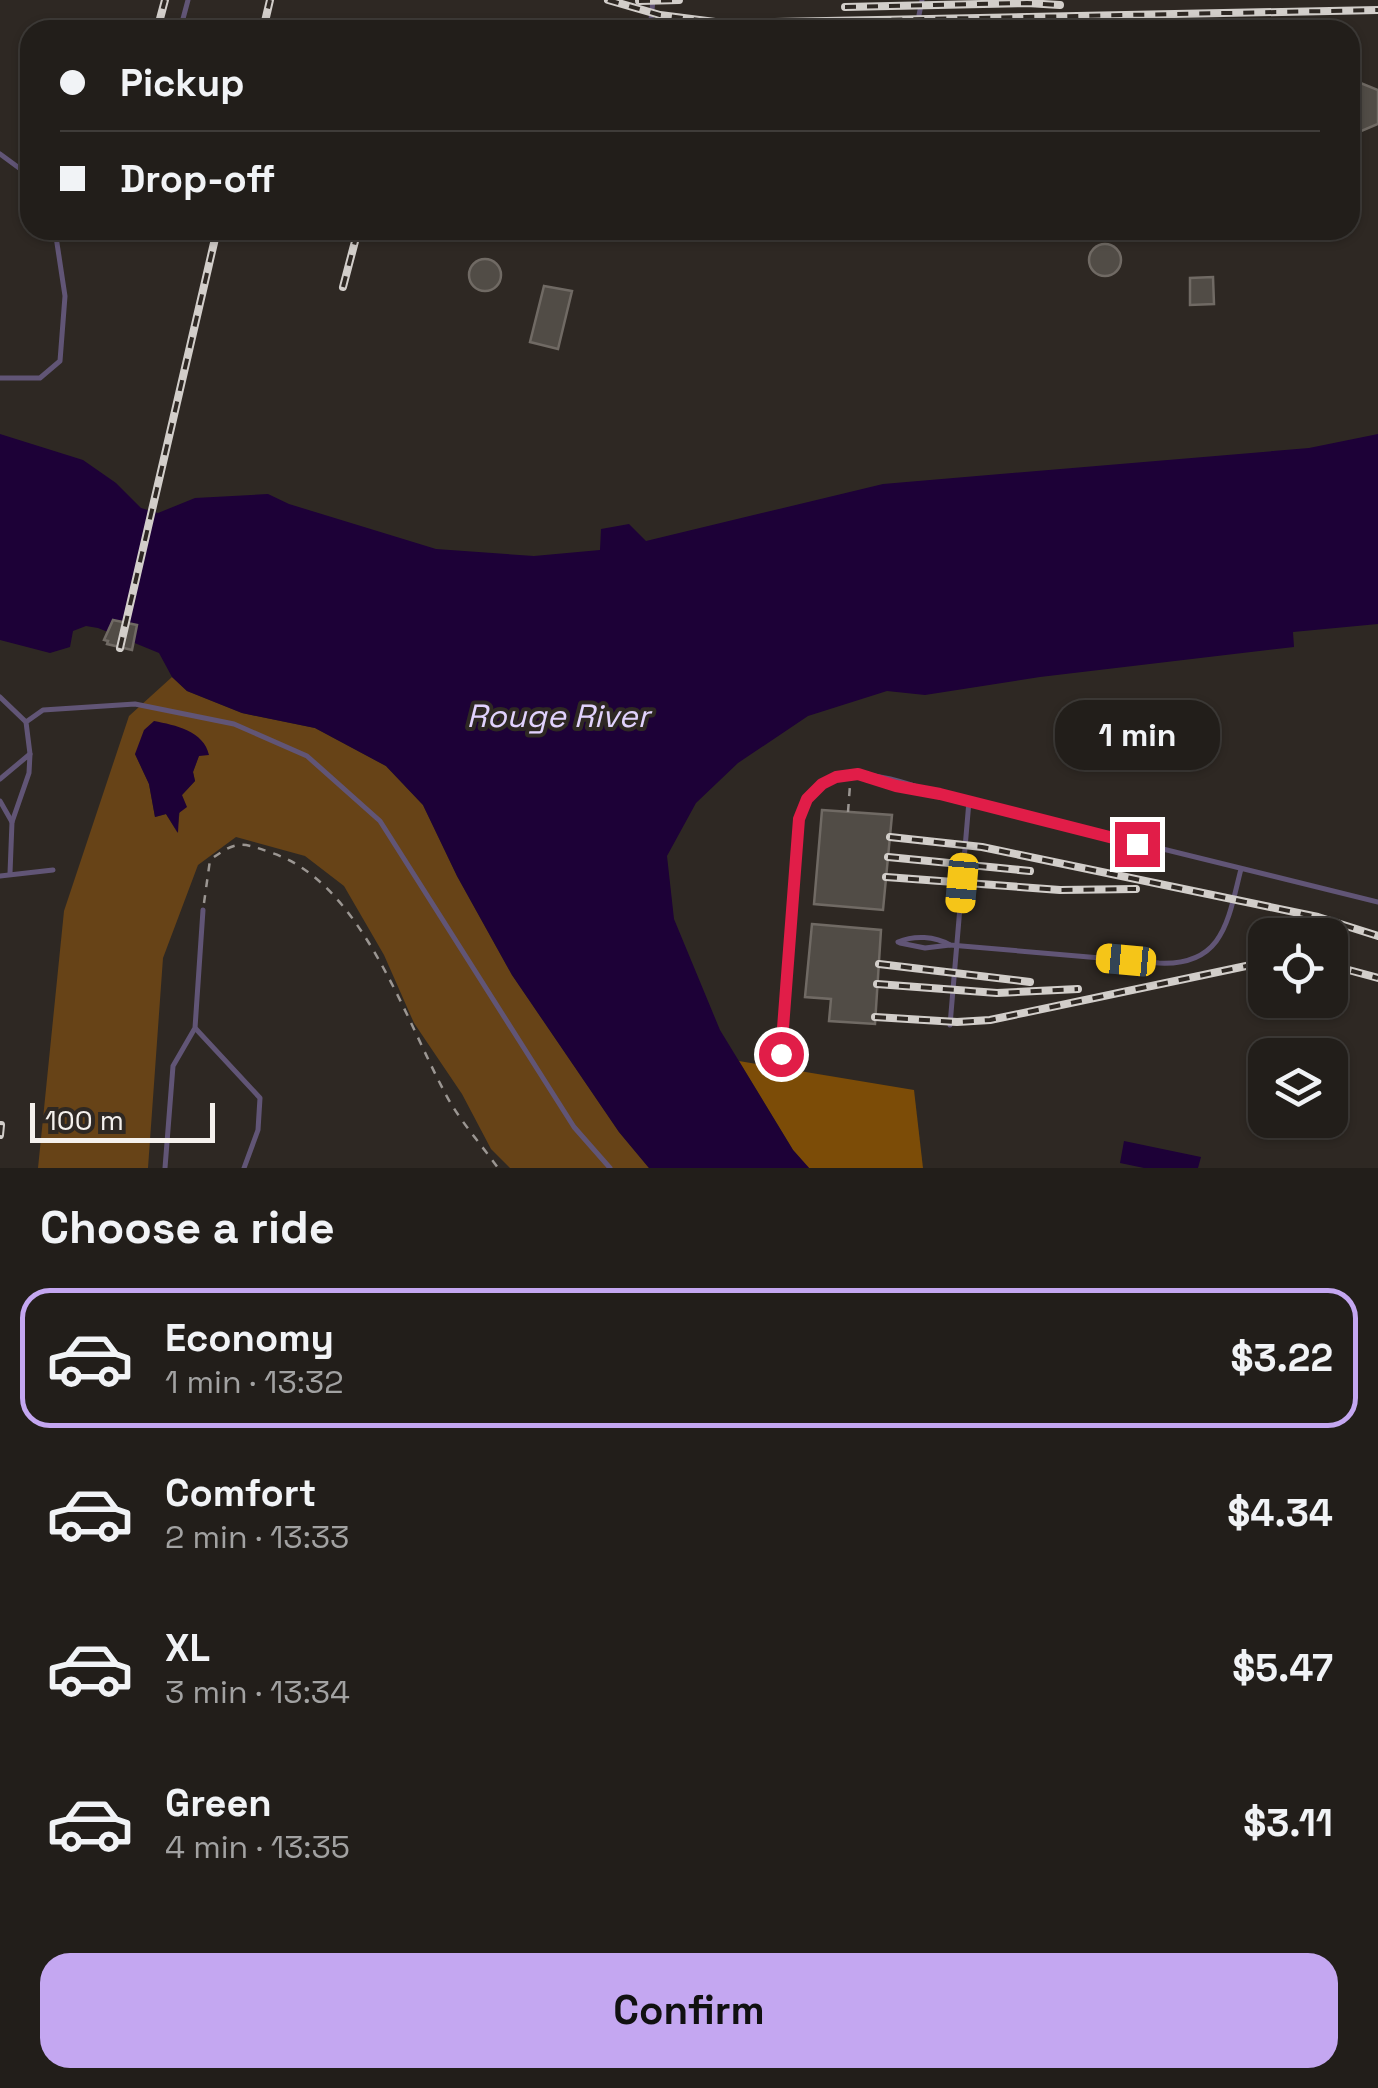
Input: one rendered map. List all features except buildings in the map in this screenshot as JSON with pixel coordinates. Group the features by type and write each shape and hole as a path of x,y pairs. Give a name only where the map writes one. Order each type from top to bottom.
{"lane":[{"path":"920,15 922,0"},
{"path":"0,378 40,378 60,362 65,296 56,240"},
{"path":"0,697 26,722 30,754 29,772 12,822 10,874"},
{"path":"26,722 43,710 135,704 234,724 307,756 380,820 574,1127 610,1168"},
{"path":"0,779 30,754"},
{"path":"781,1054 799,819 807,799 830,779 852,774 867,776 1378,902"},
{"path":"0,801 12,822"},
{"path":"950,1025 953,945 968,801"},
{"path":"953,945 941,940 909,938 898,942 925,948 953,945 1185,962 1208,952 1222,932 1241,869"},
{"path":"0,876 53,870"},
{"path":"164,1168 173,1066 195,1028 203,910"},
{"path":"195,1028 260,1098 258,1130 244,1168"}],"path":[{"path":"848,812 852,774"},
{"path":"203,910 210,860 230,845 243,843 295,860 326,884 352,915 386,973 448,1098 498,1168"}],"shaded area":[{"path":"172,677 187,691 242,713 315,728 386,766 423,805 512,975 619,1132 649,1168 510,1168 491,1149 462,1094 414,1023 384,955 344,886 305,856 236,837 198,865 163,958 148,1168 38,1168 64,911 129,716","holes":["135,754 199,755 193,772 195,781 182,795 177,832 166,814 155,817 149,784"]},
{"path":"739,1061 914,1090 923,1168 809,1168 793,1150"}],"water":[{"name":"Rouge River","path":"0,434 83,460 116,483 141,508 158,513 195,498 268,494 436,549 534,556 600,550 601,529 629,524 646,541 883,484 1309,448 1378,434 1378,624 1293,632 1294,647 1040,677 925,695 887,691 808,716 738,763 696,803 667,856 674,919 720,1030 793,1150 809,1168 649,1168 619,1132 512,975 423,805 386,766 315,728 242,713 187,691 172,677 159,653 98,628 86,626 73,631 70,647 50,653 0,640"},
{"path":"154,721 195,735 209,755 199,756 193,772 195,781 182,795 187,807 179,813 178,833 166,814 155,817 149,784 135,754 144,730"},
{"path":"1124,1141 1201,1157 1198,1168 1144,1168 1120,1163"}],"railway":[{"path":"160,20 165,0"},
{"path":"265,20 270,0"},
{"path":"608,0 660,15 699,20"},
{"path":"639,1 679,0"},
{"path":"845,7 1060,5"},
{"path":"874,20 1378,10"},
{"path":"120,648 215,240"},
{"path":"343,287 355,240"},
{"path":"890,837 982,847 1318,917 1378,936"},
{"path":"888,857 1030,871"},
{"path":"886,877 1060,890 1136,889"},
{"path":"879,964 1030,982"},
{"path":"875,1017 990,1020 1248,966"},
{"path":"1348,970 1378,978"},
{"path":"877,984 997,993 1078,989"},
{"path":"0,1135 1,1125"}],"route":[{"path":"781,1054 799,819 811,794 830,779 858,774 1137,844"}]}
